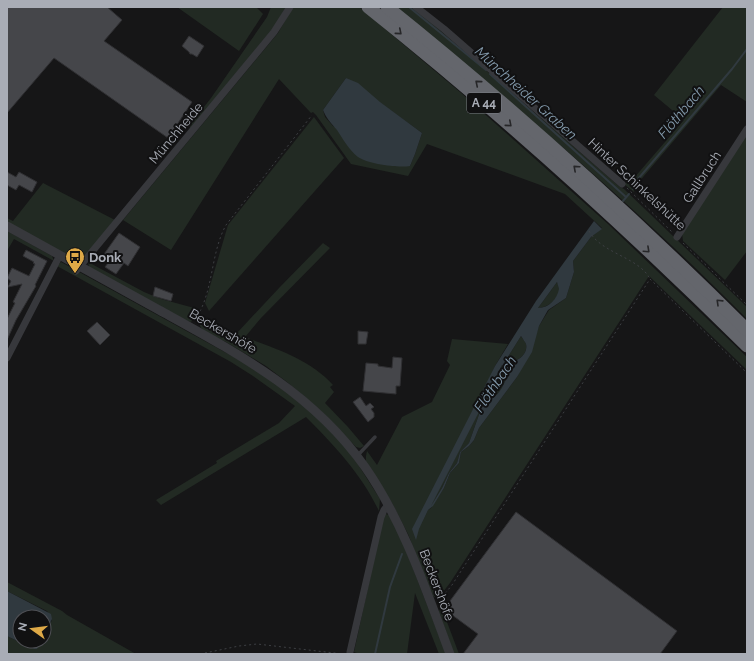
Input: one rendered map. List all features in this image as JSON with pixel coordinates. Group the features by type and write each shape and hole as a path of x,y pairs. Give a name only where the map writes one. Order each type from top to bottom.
{"highway":[{"name":"A 44","path":"368,7 601,199"},
{"name":"A 44","path":"387,7 502,103 601,199 747,330"},
{"name":"A 44","path":"622,218 747,346"}],"street":[{"name":"Münchheide","path":"78,269 274,32 290,7"},
{"name":"Hinter Schinkelshütte","path":"416,7 444,28 622,184"},
{"name":"Gallbruch","path":"677,237 747,129"},
{"name":"Beckershöfe","path":"7,226 60,255 78,269 190,327 249,361 288,387 325,419 357,456 388,505 408,545 450,654"},
{"path":"7,358 60,255"},
{"path":"347,653 381,517 388,505"}],"lane":[{"path":"357,456 375,437"}],"path":[{"path":"190,327 203,304 220,237 226,225 312,116"},
{"name":"Hinter Schinkelshütte","path":"622,184 747,305"},
{"path":"589,232 592,237 615,254 640,266 648,274 650,279 747,373"},
{"path":"432,607 452,585 650,279"},
{"path":"200,654 239,646 261,644 347,653"}],"shaded area":[{"path":"177,7 256,7 263,14 239,51"},
{"path":"271,7 286,7 272,31 190,131 190,125 211,98 267,17"},
{"path":"293,7 359,7 460,92 608,224 747,357 747,370 649,276 450,583 439,597 436,598 433,596 408,534 392,503 366,462 367,451 377,465 402,417 432,402 450,365 447,361 452,339 508,344 495,366 419,529 428,510 431,508 444,488 450,473 459,463 461,452 474,440 479,428 517,377 539,326 549,310 566,298 574,272 573,261 591,237 602,228 565,194 427,144 408,176 351,164 316,115 313,112 311,113 279,79 171,250 123,220 278,33","holes":["346,78 422,133 410,166 333,126 325,117 323,110"]},
{"path":"396,7 413,7 624,189 747,307 747,319 638,214 501,94"},
{"path":"723,7 747,7 747,102 721,85 638,183 634,192 624,184 634,178 684,120 654,95"},
{"path":"346,78 358,83 380,102 422,133 410,166 383,165 369,162 358,157 349,148 323,110"},
{"path":"314,117 344,158 209,311 205,303 228,225"},
{"path":"747,133 747,251 725,280 683,241 682,233"},
{"path":"43,183 115,220 81,261 78,261 7,222 7,218 13,221"},
{"path":"594,221 602,229 591,237 573,261 574,272 566,298 548,310 539,326 532,352 517,377 479,428 474,440 461,452 459,463 450,473 444,488 433,506 428,510 419,529 416,540 412,529 495,366 536,301","holes":["557,282 559,289 552,302 549,305 538,308","521,336 526,344 523,356 516,361 504,363","502,365 508,374 504,385 494,397 491,399 486,397","482,406 469,443 460,452 457,463 449,473 431,506"]},
{"path":"7,231 52,256 54,261 14,239 7,251"},
{"path":"323,243 330,248 261,318 245,337 292,356 314,368 324,376 333,385 330,387 334,392 325,403 364,446 360,448 356,447 318,408 287,382 266,366 226,342 206,333 201,328 199,323 203,317 236,334"},
{"path":"61,262 259,371 312,412 350,452 380,499 379,511 364,485 347,461 306,417 161,505 156,500 217,463 216,461 279,423 295,406 231,362 57,266"},
{"path":"88,262 144,292 161,299 198,309 191,322 185,320 89,267"},
{"path":"557,282 559,293 555,299 549,305 538,308"},
{"path":"521,336 526,344 523,356 516,361 504,363"},
{"path":"502,365 508,374 504,385 491,399 486,397"},
{"path":"483,403 469,443 460,452 457,463 449,473 442,488 430,507"},
{"path":"386,514 389,515 402,540 446,654 439,654 415,593 407,654 360,654 354,652 383,518"},
{"path":"7,582 62,611 136,654 7,654 7,636 12,638 12,649 52,649 52,609 43,609 7,591"},
{"path":"7,591 41,609 12,609 12,638 7,636"},
{"path":"441,606 459,654 454,654 439,612"}],"building":[{"path":"7,7 107,7 122,20 104,41 192,102 168,138 54,58 7,113"},
{"path":"189,36 204,46 197,57 190,54 182,46"},
{"path":"7,172 16,177 19,172 37,182 32,192 19,185 16,190 7,185"},
{"path":"119,233 140,247 128,266 124,263 116,274 105,267 108,263 103,260 104,259 102,257"},
{"path":"26,250 47,261 35,285 36,286 16,320 7,340 7,319 22,284 8,287 11,281 7,278 12,268 29,276 35,264 23,256"},
{"path":"155,287 173,294 171,301 153,296"},
{"path":"97,322 110,335 100,345 87,331"},
{"path":"358,331 368,332 366,344 358,344"},
{"path":"393,357 402,358 400,386 396,386 396,394 363,391 366,363 378,364 378,366 392,368"},
{"path":"360,397 366,406 370,403 374,407 371,409 374,413 374,417 368,422 353,402"},
{"path":"516,512 677,631 660,654 463,654 478,634 444,609"}],"waterway":[{"name":"Münchheider Graben","path":"409,7 486,70"},
{"name":"Flöthbach","path":"633,189 638,179 732,69 747,49"},
{"name":"Münchheider Graben","path":"490,74 626,197"},
{"name":"Flöthbach","path":"623,201 629,194"},
{"name":"Flöthbach","path":"375,654 390,587 402,554"}],"place":[{"name":"Donk","path":"75,274"}]}
